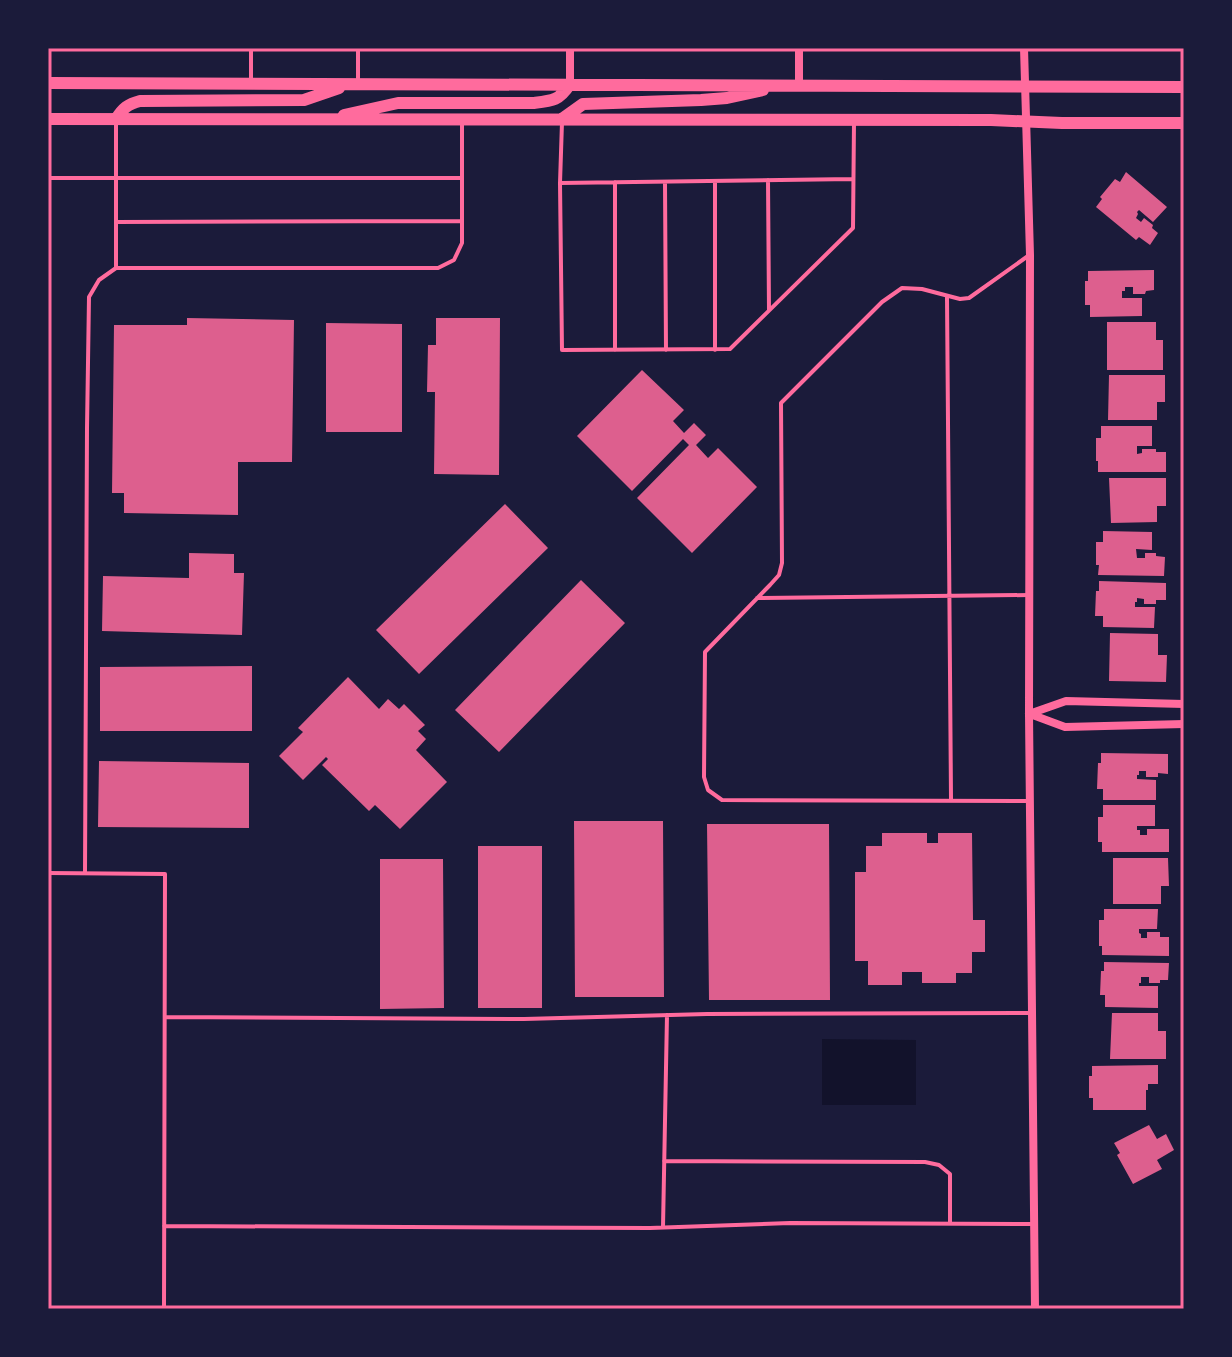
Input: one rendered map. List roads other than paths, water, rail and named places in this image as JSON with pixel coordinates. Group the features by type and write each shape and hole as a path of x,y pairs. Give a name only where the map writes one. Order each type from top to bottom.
{"main road":[{"path":"48,83 1184,87"},
{"path":"116,119 121,110 140,101 304,100 354,84"},
{"path":"329,119 398,103 549,101 563,95 570,84"},
{"path":"562,119 583,104 714,99 792,85"},
{"path":"48,119 854,119 1184,123"}],"street":[{"path":"570,48 570,84"},
{"path":"792,85 799,48"},
{"path":"1024,48 1030,255 1029,714 1035,1309"},
{"path":"1029,714 1066,701 1184,704"},
{"path":"1029,714 1065,727 1184,724"}],"lane":[{"path":"251,48 251,83"},
{"path":"354,84 358,48"},
{"path":"116,119 116,268"},
{"path":"85,873 89,297 99,280 116,268 438,268 454,260 462,243 462,119"},
{"path":"562,119 562,350 615,350 730,349 853,228 854,119"},
{"path":"48,178 461,178"},
{"path":"560,183 853,179"},
{"path":"768,180 769,311"},
{"path":"715,181 715,350"},
{"path":"615,182 615,350"},
{"path":"665,182 666,350"},
{"path":"116,222 462,221"},
{"path":"1030,255 969,298 902,288 882,302 781,403 782,563 779,575 705,652 704,777 708,790 722,800 1030,801"},
{"path":"947,297 951,799"},
{"path":"757,598 1029,595"},
{"path":"48,873 165,874 164,1309"},
{"path":"165,1017 524,1019 1033,1013"},
{"path":"663,1227 667,1015"},
{"path":"664,1161 925,1162 939,1165 950,1174 950,1223"},
{"path":"164,1226 1034,1224"}]}
